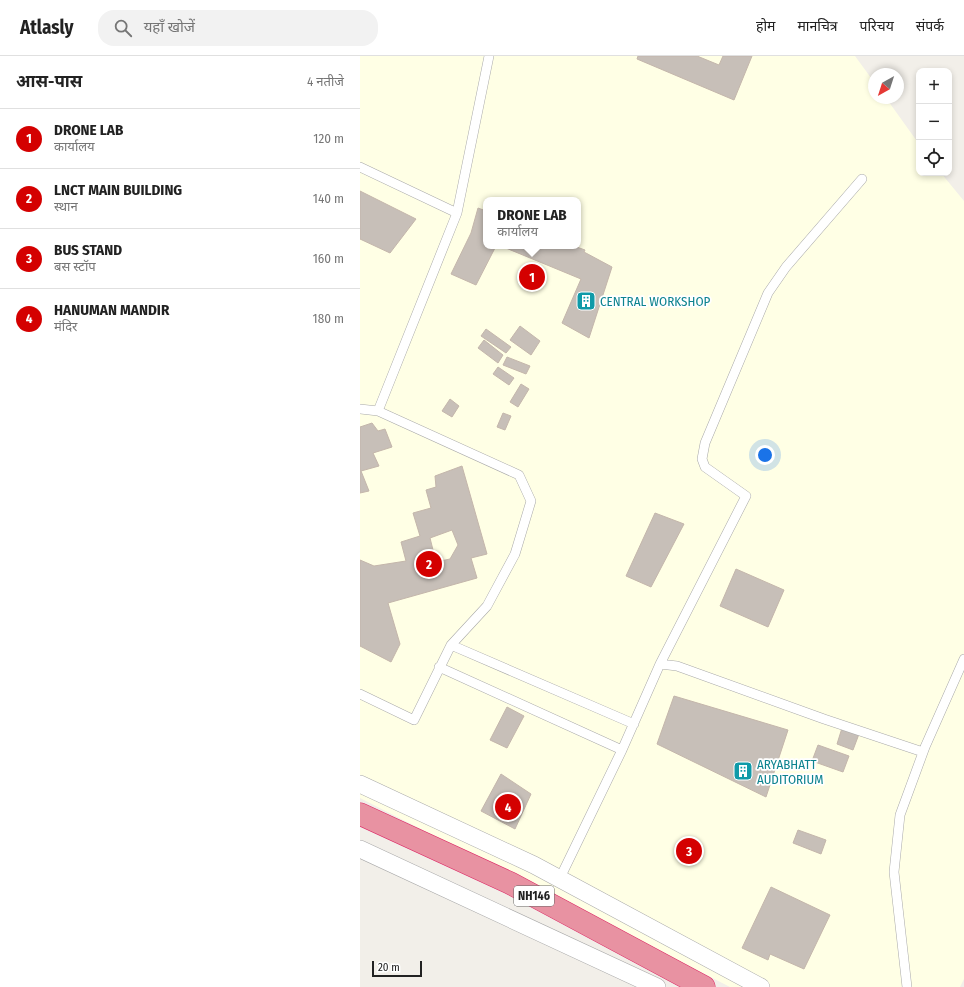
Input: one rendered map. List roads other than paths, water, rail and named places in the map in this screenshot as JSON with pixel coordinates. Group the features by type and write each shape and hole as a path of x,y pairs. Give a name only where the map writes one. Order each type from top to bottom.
{"highway":[{"name":"NH146","path":"360,814 510,883 704,987"}],"street":[{"path":"360,784 560,878 762,987"},
{"path":"360,849 652,985"}],"lane":[{"path":"378,411 457,212 489,56"},
{"path":"360,167 457,212"},
{"path":"560,878 622,750 660,664 746,496 705,467 702,459 708,435 768,293 786,267 862,179"},
{"path":"360,409 378,411 519,476 531,501 515,554 487,606 451,644 414,720 360,694"},
{"path":"451,644 634,724"},
{"path":"907,987 894,872 900,815 923,752 964,659"},
{"path":"660,664 678,666 824,719 923,752"},
{"path":"439,667 622,750"}],"place":[{"name":"DRONE LAB","path":"532,277"},
{"name":"CENTRAL WORKSHOP","path":"586,301"},
{"name":"LNCT MAIN BUILDING","path":"429,564"},
{"name":"ARYABHATT AUDITORIUM","path":"743,771"},
{"name":"HANUMAN MANDIR","path":"508,807"},
{"name":"BUS STAND","path":"689,851"}]}
